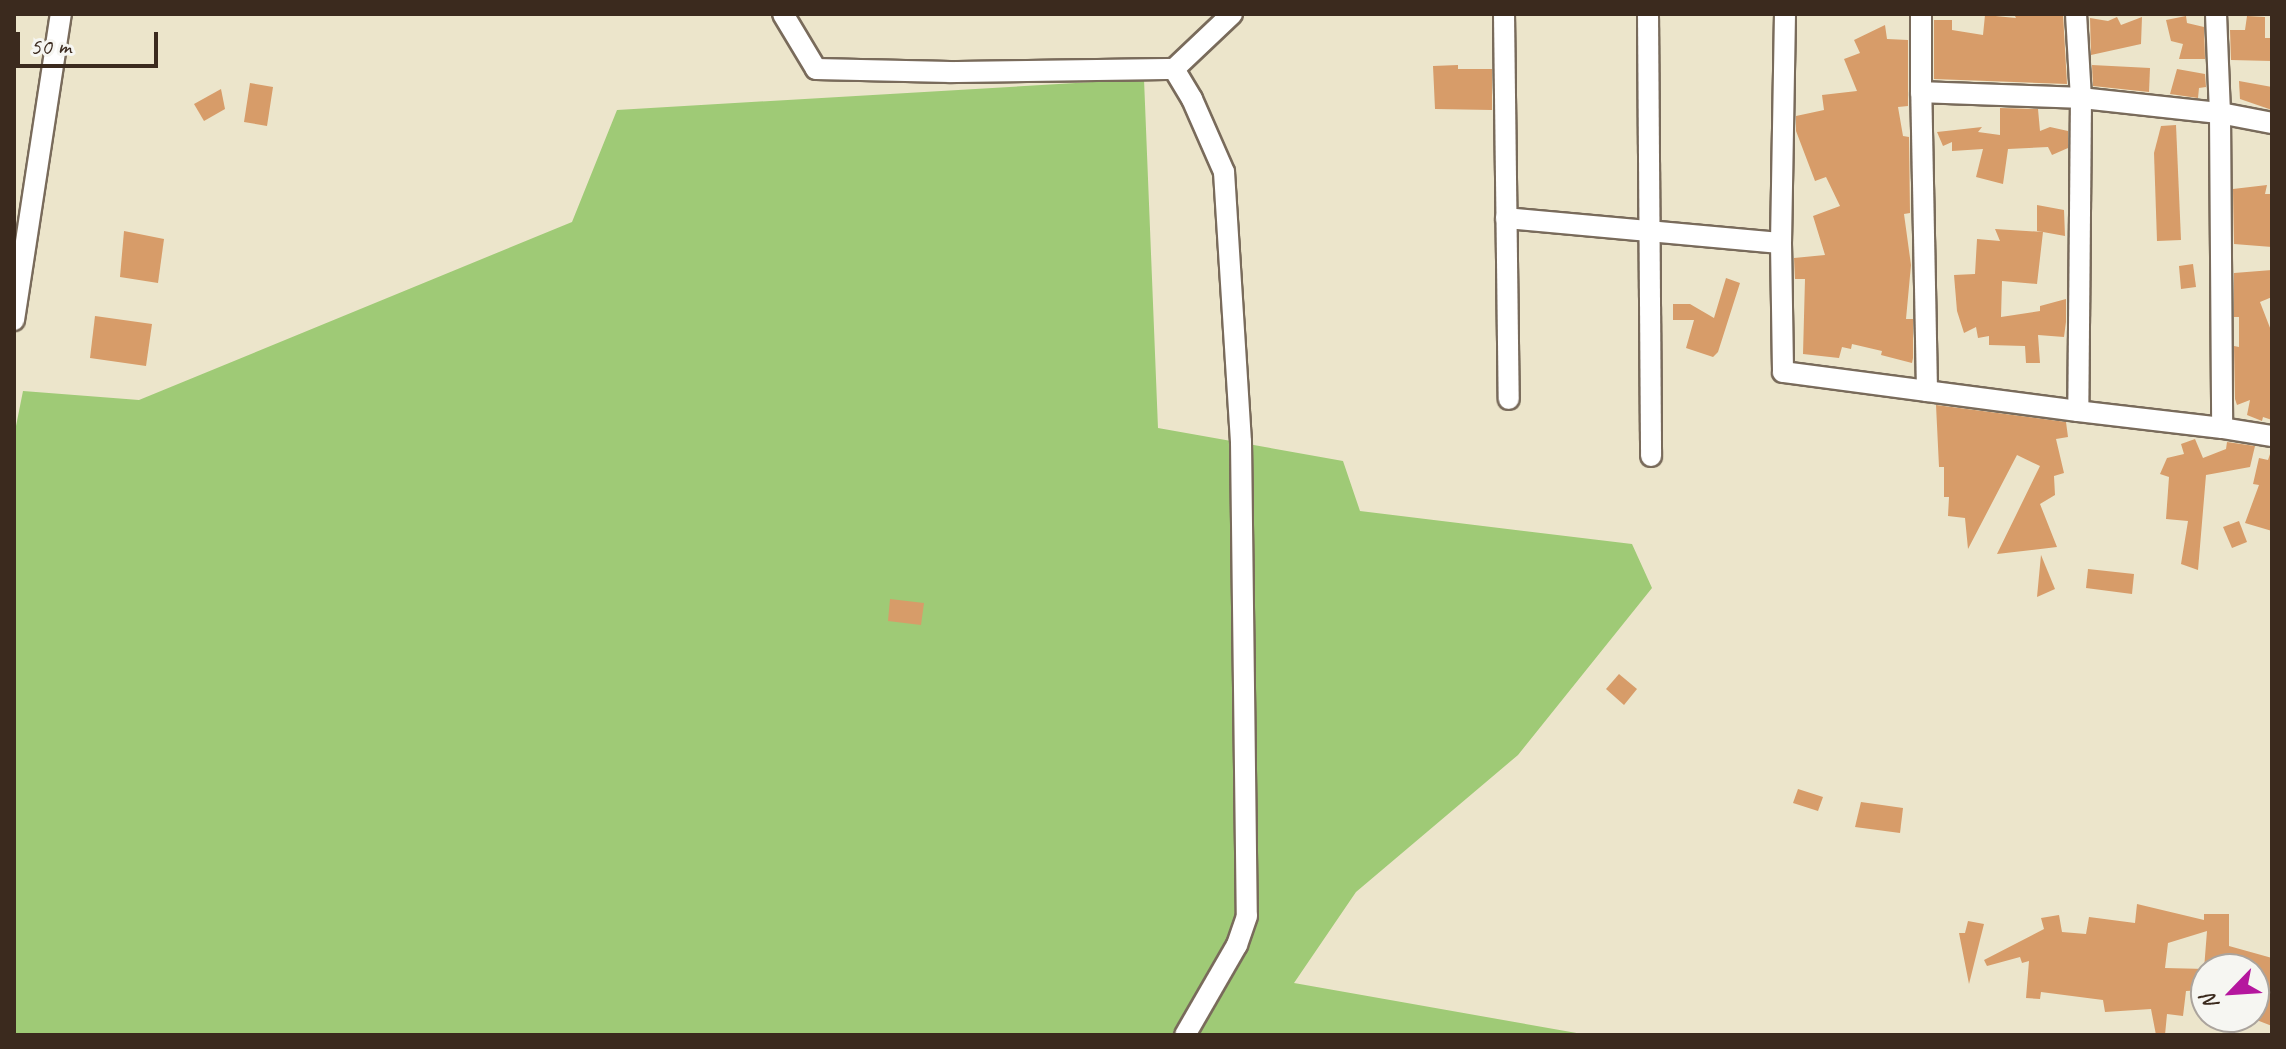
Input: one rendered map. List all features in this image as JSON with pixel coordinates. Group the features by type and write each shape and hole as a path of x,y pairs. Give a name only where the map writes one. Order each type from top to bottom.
{"street":[{"path":"14,320 61,14"},
{"path":"783,14 816,69 950,72 1174,69 1232,14"},
{"path":"1504,14 1509,399"},
{"path":"1648,14 1651,456"},
{"path":"1785,14 1781,243 1783,372 2272,436"},
{"path":"1921,14 1927,391"},
{"path":"2076,14 2081,98 2078,411"},
{"path":"2216,14 2220,113 2222,428"},
{"path":"1174,69 1192,99 1224,172 1241,442 1247,916 1237,945 1185,1035"},
{"path":"1921,92 2081,98 2220,113 2272,123"},
{"path":"1506,218 1781,243"}],"green space":[{"path":"1144,79 1158,428 1343,461 1360,511 1632,544 1652,588 1518,755 1356,892 1294,983 1588,1035 14,1035 14,436 23,391 139,400 572,222 617,110"}],"building":[{"path":"2014,14 2063,14 2067,84 1934,79 1934,20 1952,20 1952,30 1983,35 1985,15 2016,18"},
{"path":"2186,16 2187,23 2204,27 2205,59 2179,59 2183,44 2171,41 2166,20"},
{"path":"2247,16 2265,17 2265,38 2272,38 2272,61 2231,60 2230,30 2245,30"},
{"path":"2117,17 2121,25 2142,17 2141,44 2091,55 2090,18 2108,21"},
{"path":"1885,25 1887,39 1908,40 1908,106 1898,107 1903,136 1909,137 1910,213 1904,214 1911,265 1906,319 1913,319 1912,363 1852,344 1851,349 1842,347 1839,358 1803,354 1805,279 1795,279 1794,258 1825,255 1813,216 1840,206 1826,177 1815,181 1796,131 1796,116 1824,110 1822,95 1857,91 1844,59 1860,53 1854,40"},
{"path":"1458,65 1458,69 1492,69 1492,110 1435,109 1433,66"},
{"path":"2092,65 2150,68 2149,92 2093,86"},
{"path":"2177,69 2205,74 2206,87 2199,88 2198,98 2170,94"},
{"path":"2239,81 2272,87 2272,110 2240,99"},
{"path":"250,83 273,87 267,126 244,122"},
{"path":"221,89 225,109 204,121 194,104"},
{"path":"2000,108 2038,109 2040,131 2050,127 2068,131 2068,148 2052,155 2048,147 2008,149 2003,184 1976,177 1983,149 1952,151 1952,142 1943,146 1937,132 1982,127 1978,132 2000,135"},
{"path":"2176,125 2181,240 2157,241 2154,153 2161,126"},
{"path":"2267,185 2265,194 2272,194 2272,247 2234,244 2233,189"},
{"path":"2037,205 2064,210 2065,236 2037,231"},
{"path":"1995,229 2043,232 2037,284 2002,281 2001,317 2040,311 2040,306 2066,299 2066,322 2064,337 2038,335 2040,363 2026,363 2025,346 1989,345 1989,336 1978,338 1976,327 1964,333 1957,311 1954,275 1975,274 1977,239 2000,241"},
{"path":"124,231 164,239 158,283 120,277"},
{"path":"2193,264 2196,287 2181,289 2179,266"},
{"path":"2272,270 2272,297 2260,302 2272,333 2272,420 2263,417 2262,421 2247,415 2250,400 2237,405 2235,399 2234,346 2239,347 2239,317 2234,317 2234,273"},
{"path":"1726,278 1740,283 1718,352 1713,357 1686,348 1694,320 1673,320 1673,304 1690,304 1714,318"},
{"path":"95,316 152,324 146,366 90,358"},
{"path":"1936,405 2066,422 2068,437 2056,439 2064,473 2054,476 2055,495 2040,504 2057,547 1997,554 2040,466 2017,455 1968,549 1965,518 1948,516 1949,497 1944,497 1944,467 1939,467"},
{"path":"2195,439 2203,458 2226,449 2227,442 2255,446 2250,467 2206,475 2198,570 2181,564 2188,521 2166,519 2169,477 2160,474 2167,458 2184,454 2181,444"},
{"path":"2270,454 2272,531 2245,523 2259,485 2253,484 2259,458 2268,460"},
{"path":"2239,521 2247,542 2232,548 2223,527"},
{"path":"2041,555 2055,589 2037,597"},
{"path":"2088,569 2134,574 2132,594 2086,588"},
{"path":"890,599 924,603 921,625 888,621"},
{"path":"1619,674 1637,689 1624,705 1606,689"},
{"path":"1798,789 1823,797 1818,811 1793,803"},
{"path":"1861,802 1903,808 1900,833 1855,827"},
{"path":"2137,904 2204,920 2204,914 2229,914 2229,946 2254,953 2205,953 2207,931 2168,943 2165,968 2190,969 2190,991 2186,991 2183,1016 2167,1014 2165,1035 2156,1035 2151,1009 2105,1012 2103,1000 2041,992 2040,999 2026,998 2029,961 2022,963 2020,957 1987,966 1984,960 2044,929 2041,918 2059,915 2062,932 2086,934 2089,917 2135,923"},
{"path":"1968,921 1984,924 1969,984 1959,933 1965,933"},
{"path":"2270,957 2272,958 2270,1025"}]}
